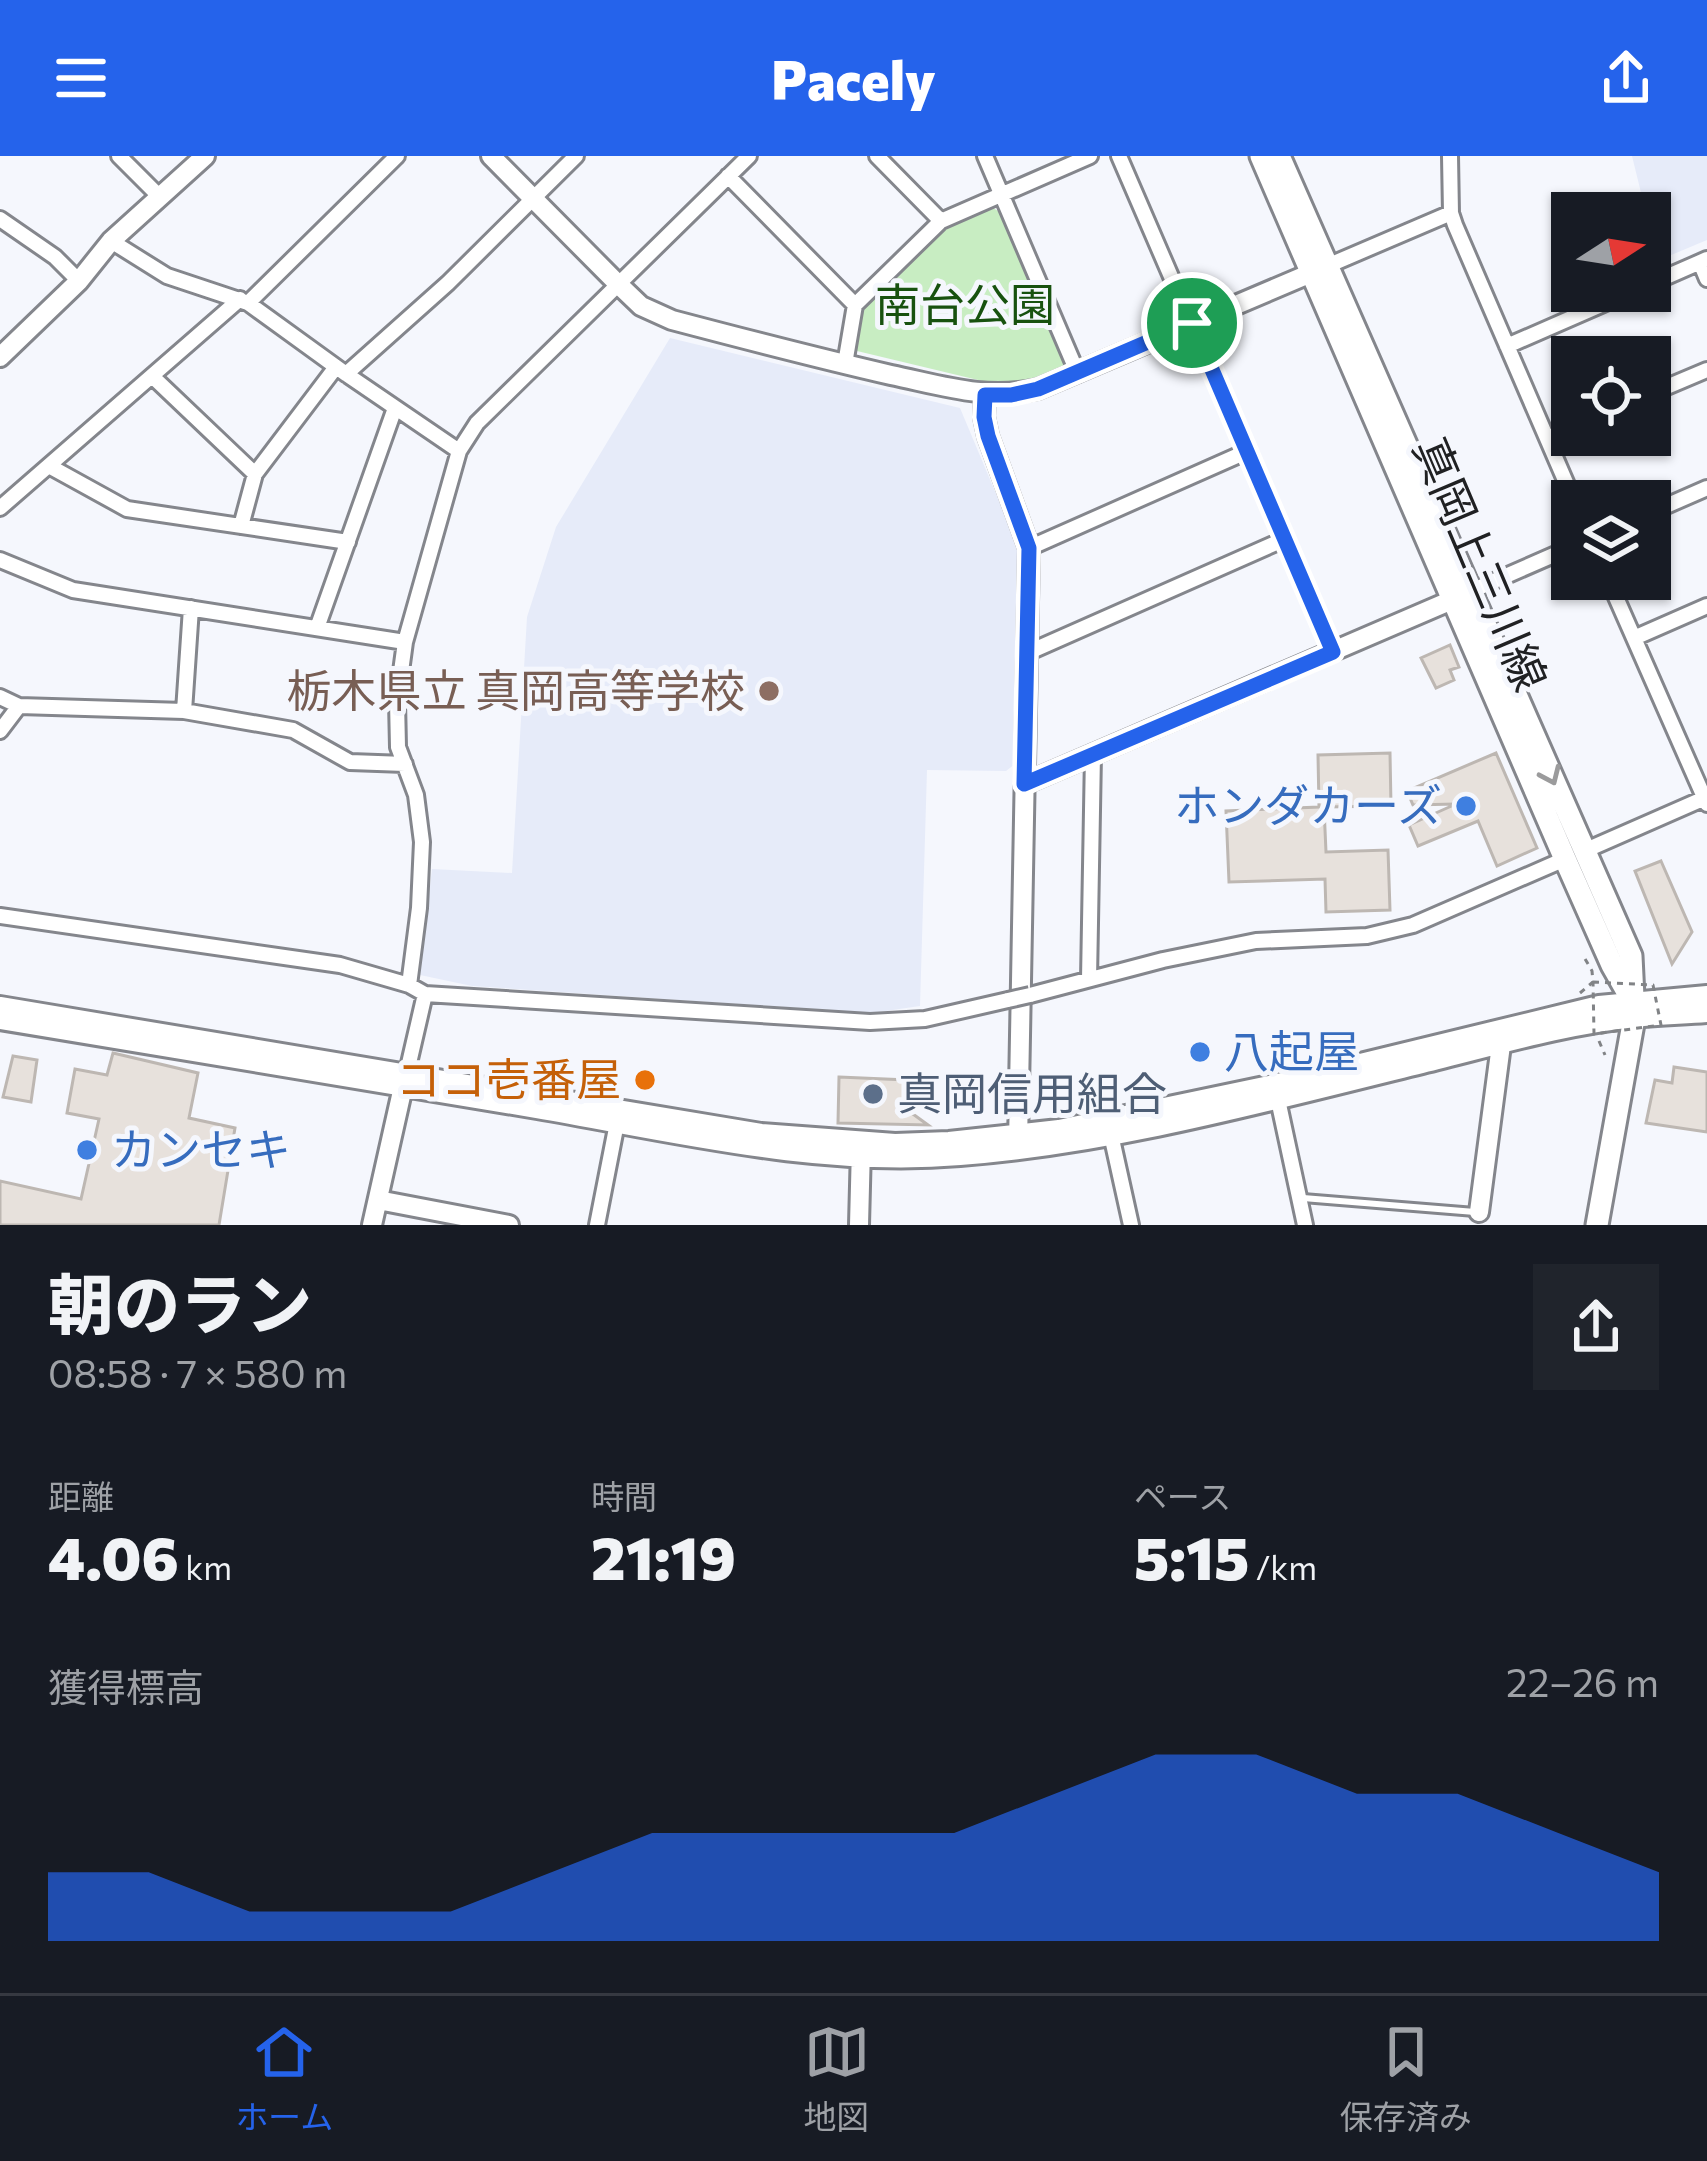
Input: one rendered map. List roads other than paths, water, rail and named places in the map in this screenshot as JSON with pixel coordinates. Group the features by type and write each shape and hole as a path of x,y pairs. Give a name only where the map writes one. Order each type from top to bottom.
{"main road":[{"name":"真岡上三川線","path":"1261,156 1319,269 1575,855 1612,965 1633,1009"},
{"name":"真岡上三川線","path":"1279,156 1319,269"},
{"path":"1598,1225 1633,1009"}],"street":[{"path":"119,156 159,196"},
{"path":"0,357 112,241 205,156"},
{"path":"0,508 244,301 397,156"},
{"path":"491,156 641,305 672,320 985,395 1038,389 1078,374 1451,213"},
{"path":"241,526 255,474 341,371 448,283 576,156"},
{"path":"409,985 422,842 416,795 398,747 397,701 405,642 459,451 476,422 749,156"},
{"path":"877,156 941,220"},
{"path":"985,156 1078,374"},
{"path":"844,364 855,305 941,220 1090,156"},
{"path":"1119,156 1333,652"},
{"path":"1450,156 1451,213 1565,480"},
{"path":"728,176 855,305"},
{"path":"0,219 79,280"},
{"path":"112,241 167,276 244,301 459,451"},
{"path":"1671,274 1703,260 1707,280"},
{"path":"1507,346 1585,312"},
{"path":"1671,385 1707,370"},
{"path":"152,376 255,474"},
{"path":"985,395 988,436 1029,548 1018,1143"},
{"path":"317,628 395,408"},
{"path":"1029,548 1248,451"},
{"path":"49,466 127,509 348,542"},
{"path":"1671,504 1707,488"},
{"path":"1027,653 1285,538"},
{"path":"1024,784 1551,556"},
{"path":"0,560 73,590 405,642"},
{"path":"0,916 340,965 425,994 870,1022 925,1019 1256,940 1366,936 1413,925 1706,801 1617,600"},
{"path":"1634,638 1707,606"},
{"path":"184,711 191,608"},
{"path":"0,697 19,706 184,711 293,730 350,762 405,764"},
{"path":"0,731 19,706"},
{"path":"1089,980 1093,754"},
{"path":"372,1225 425,994"},
{"path":"1276,1092 1516,1024 1707,995"},
{"path":"0,1006 756,1148 862,1151 949,1141 1018,1143 1501,1045 1633,1009 1707,1013"},
{"path":"0,1020 862,1151"},
{"path":"1478,1218 1501,1045"},
{"path":"1276,1092 1305,1225"},
{"path":"597,1225 617,1123"},
{"path":"1109,1128 1131,1225"},
{"path":"860,1225 862,1151"},
{"path":"378,1200 509,1225"}],"lane":[{"path":"1299,1198 1478,1218"}],"place":[{"name":"栃木県立 真岡高等学校","path":"769,691"},
{"name":"ホンダカーズ","path":"1466,806"},
{"name":"八起屋","path":"1200,1052"},
{"name":"ココ壱番屋","path":"645,1080"},
{"name":"真岡信用組合","path":"873,1094"},
{"name":"カンセキ","path":"87,1150"}],"park label":[{"name":"南台公園","path":"965,305"}]}
